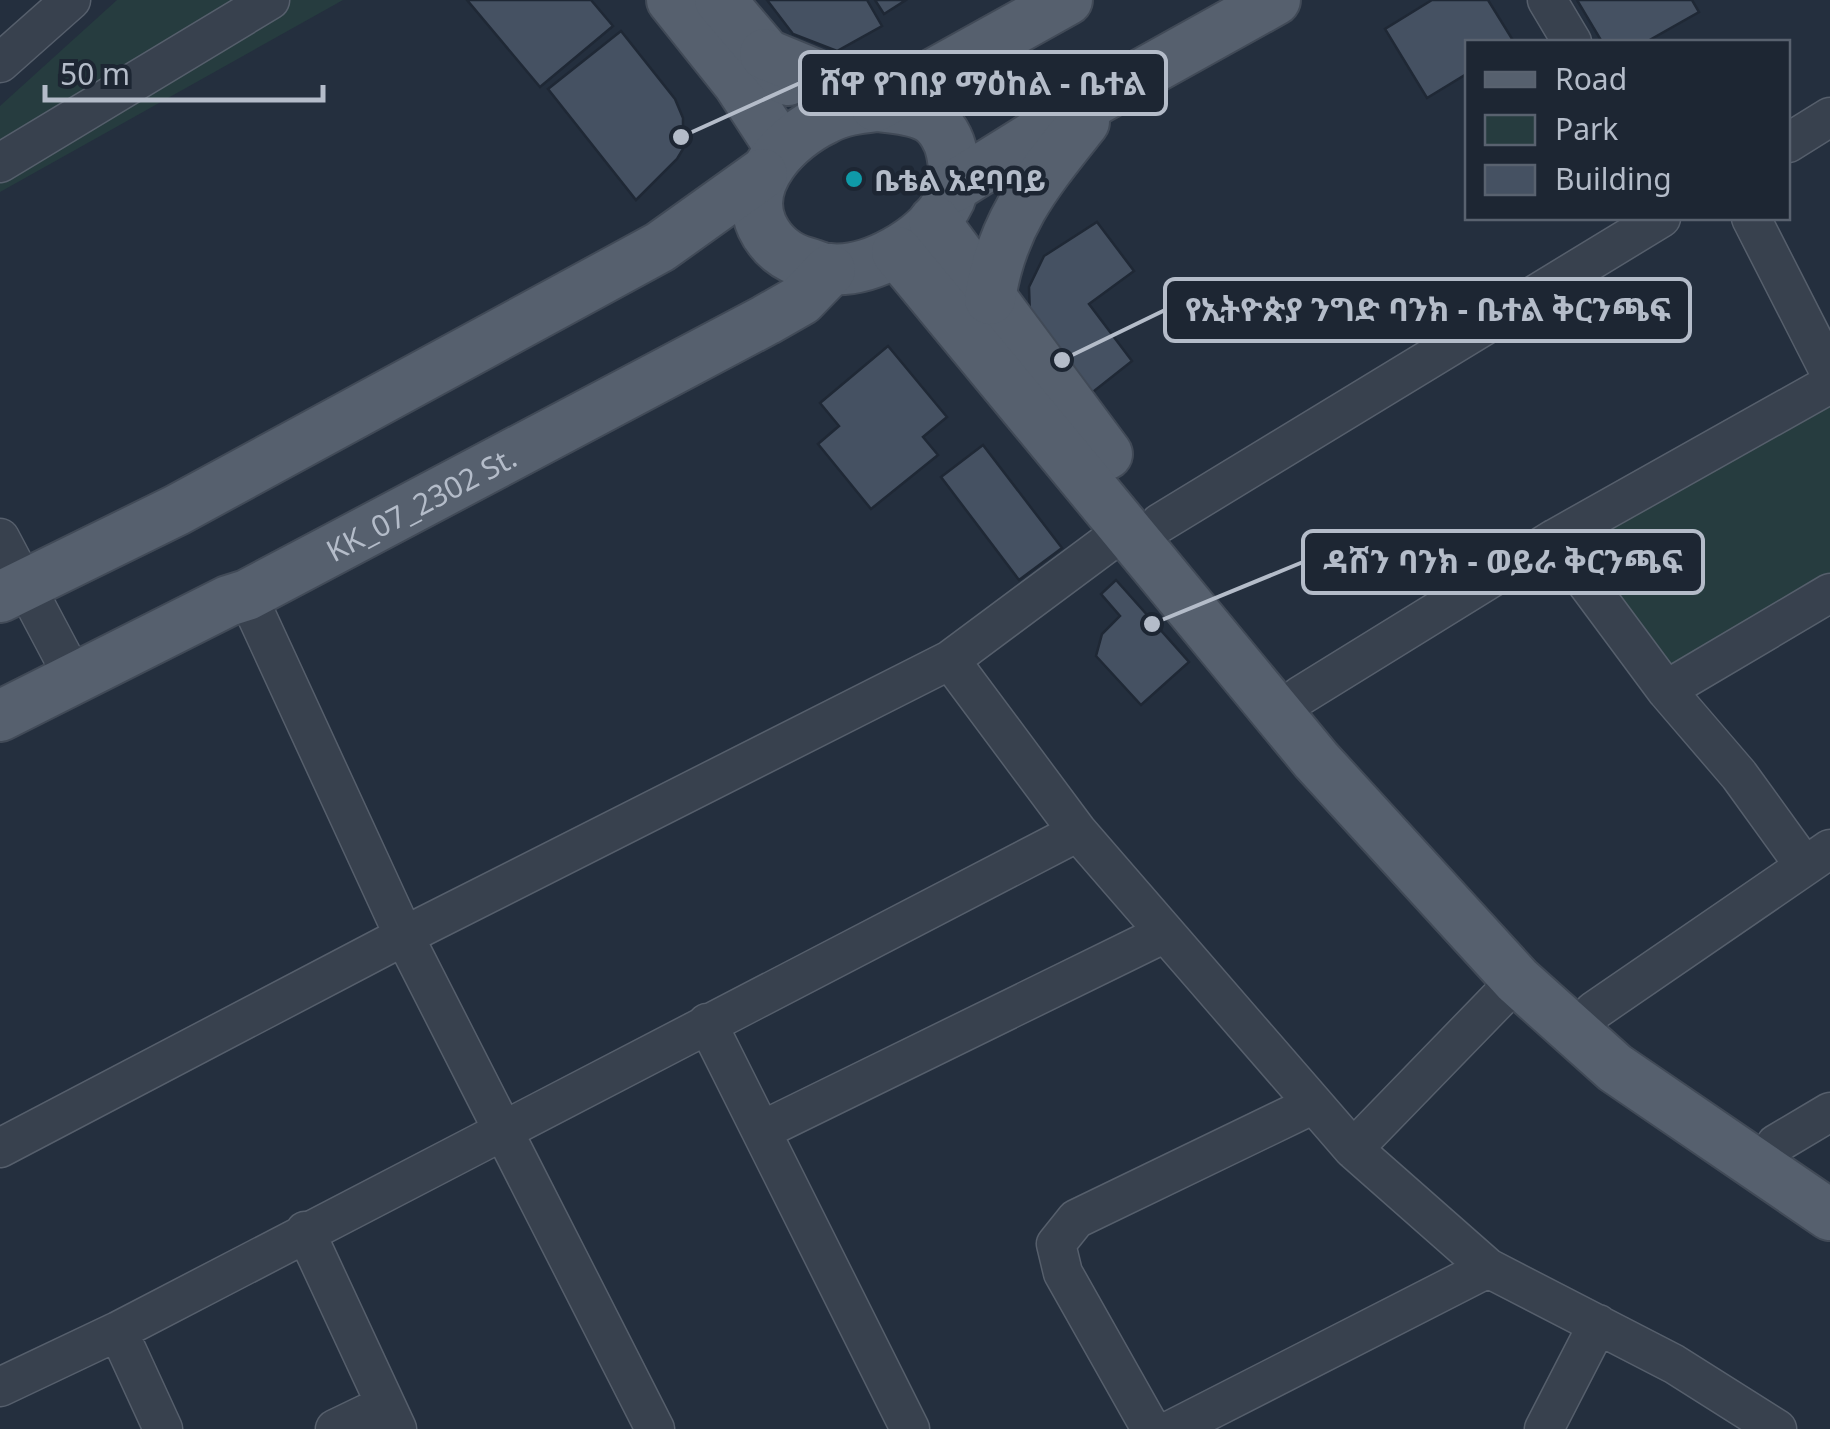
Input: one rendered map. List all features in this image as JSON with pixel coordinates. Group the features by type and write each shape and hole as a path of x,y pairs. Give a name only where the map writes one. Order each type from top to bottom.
{"main road":[{"path":"672,0 752,69 822,120"},
{"path":"720,0 752,69 772,162 756,212 766,235 782,252 797,260 816,285"},
{"path":"876,106 1067,0"},
{"path":"816,285 865,264 1104,96 1275,0"},
{"path":"752,69 805,72 855,86 906,78 957,60"},
{"path":"712,211 732,166 752,69"},
{"path":"990,300 995,268 1024,200 1104,96"},
{"path":"12,591 177,510 660,247 712,211 822,120 846,110 876,106 913,111 932,119 950,142 955,168 928,220 940,305"},
{"path":"928,220 990,300 1143,526 1316,760 1517,980 1615,1068 1830,1215"},
{"path":"816,285 888,286 940,305 1300,696 1442,861 1594,1011 1691,1087 1830,1182"},
{"name":"KK_07_2302 St.","path":"0,716 247,594 816,285"}],"street":[{"path":"0,63 71,0"},
{"path":"0,163 270,0"},
{"path":"1547,0 1571,40"},
{"path":"1790,142 1830,117"},
{"path":"0,1148 404,936 950,660 1143,526 1659,220"},
{"path":"1752,220 1830,373"},
{"path":"1300,696 1554,539 1830,384"},
{"path":"0,538 12,591 74,678"},
{"path":"1554,539 1666,690 1817,857 1594,1011"},
{"path":"1666,690 1830,593"},
{"path":"247,594 404,936 654,1429"},
{"path":"950,660 1078,832 1353,1149 1488,1268 1674,1364 1777,1429"},
{"path":"0,1386 118,1331 1078,832"},
{"path":"763,1130 1164,934"},
{"path":"1353,1149 1517,980"},
{"path":"708,1023 910,1429"},
{"path":"1151,1429 1064,1273 1056,1244 1076,1218 1312,1105"},
{"path":"1776,1144 1830,1112"},
{"path":"305,1232 391,1417 335,1429"},
{"path":"1173,1429 1488,1268"},
{"path":"1544,1429 1598,1324"},
{"path":"118,1331 163,1429"}],"green space":[{"path":"117,0 343,0 0,192 0,106"},
{"path":"1830,384 1830,593 1666,690 1554,539"}],"building":[{"path":"467,0 591,0 613,26 540,87"},
{"path":"767,0 867,0 882,26 837,51 793,34"},
{"path":"875,0 906,0 884,14"},
{"path":"1432,0 1488,0 1513,40 1465,40 1465,75 1427,98 1385,29"},
{"path":"1577,0 1692,0 1699,12 1650,40 1601,40"},
{"path":"621,31 675,99 683,118 683,149 636,200 548,89"},
{"path":"1097,222 1134,271 1089,304 1132,361 1084,399 1030,316 1029,287 1044,256"},
{"path":"888,346 947,417 923,437 938,455 871,509 818,444 839,426 820,403"},
{"path":"983,445 1062,548 1019,580 941,477"},
{"path":"1116,580 1189,662 1141,705 1096,656 1102,634 1120,616 1101,594"}],"place":[{"name":"ሸዋ የገበያ ማዕከል - ቤተል","path":"681,137"},
{"name":"ቤቴል አደባባይ","path":"854,179"},
{"name":"የኢትዮጵያ ንግድ ባንክ - ቤተል ቅርንጫፍ","path":"1062,360"},
{"name":"ዳሸን ባንክ - ወይራ ቅርንጫፍ","path":"1152,624"}]}
